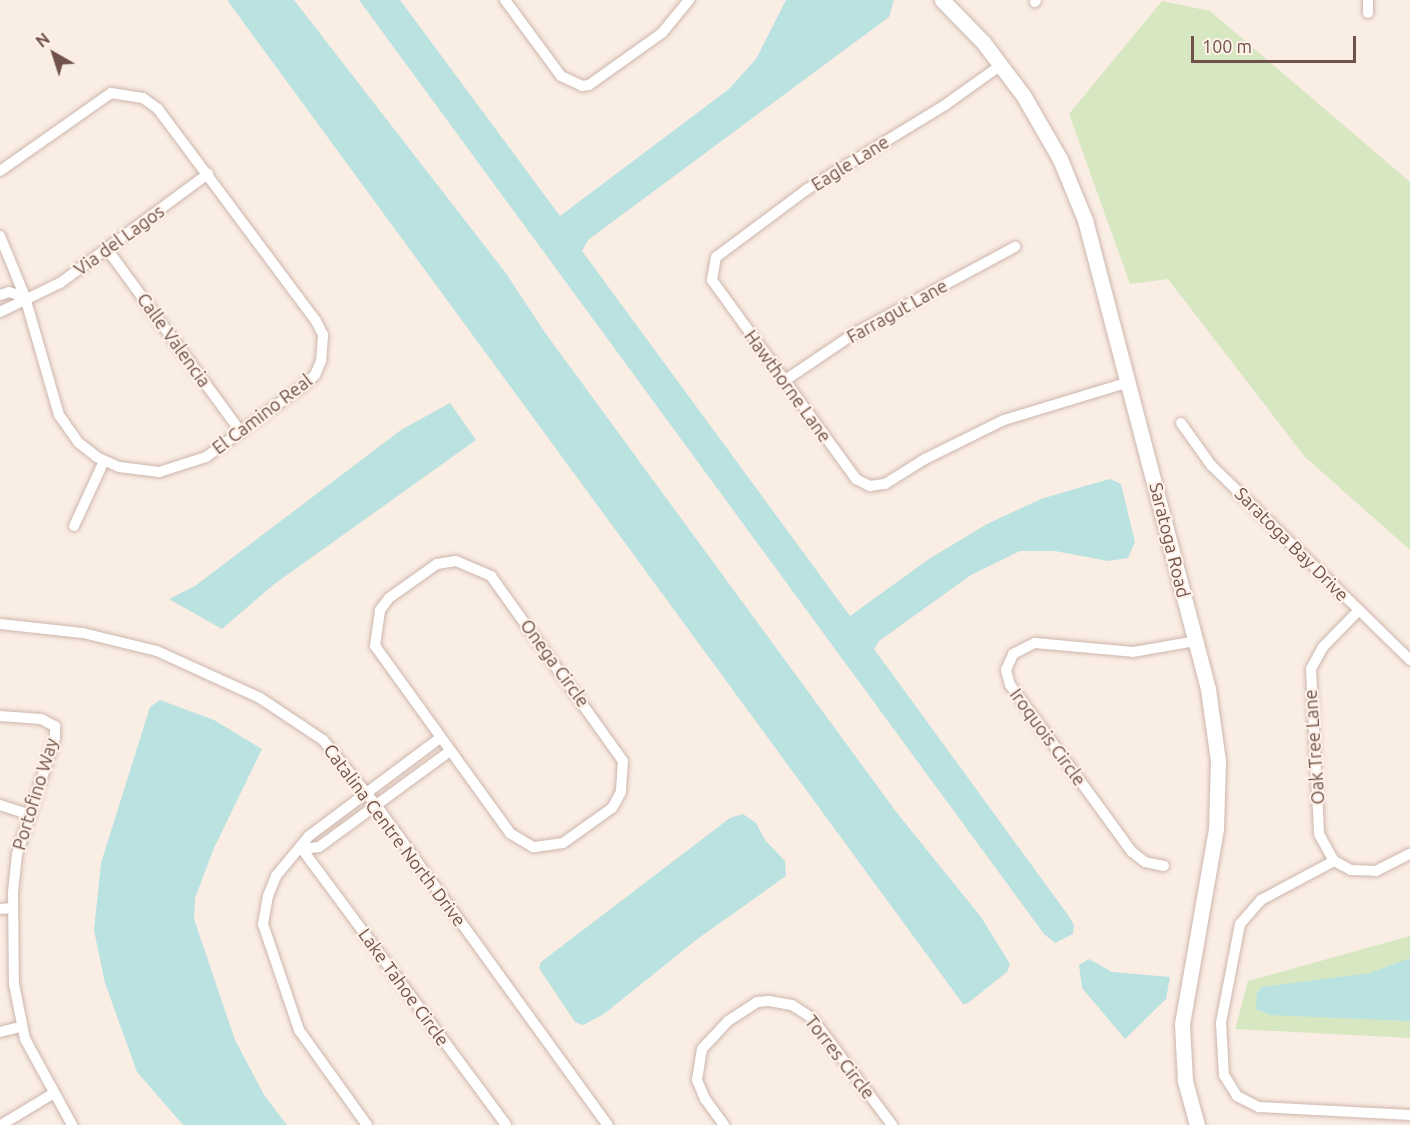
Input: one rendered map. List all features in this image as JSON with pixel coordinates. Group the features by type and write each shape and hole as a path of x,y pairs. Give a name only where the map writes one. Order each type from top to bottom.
{"street":[{"path":"505,0 566,82 589,85 662,33 689,0"},
{"name":"Saratoga Road","path":"942,0 1001,65 1042,126 1071,185 1096,255 1196,641 1214,723 1218,795 1212,863 1182,1024 1185,1081 1197,1125"},
{"path":"1368,0 1368,13"},
{"name":"Eagle Lane","path":"711,272 716,257 806,190 945,105 1001,65"},
{"name":"El Camino Real","path":"0,171 95,101 111,93 126,92 144,98 158,109 208,174 323,334 323,354 315,375 206,457 176,470 143,472 104,461 78,442 59,415 25,297 0,236"},
{"name":"Via del Lagos","path":"0,312 17,306 25,297 60,283 208,174"},
{"name":"Farragut Lane","path":"784,381 855,333 1015,247"},
{"name":"Calle Valencia","path":"107,249 240,432"},
{"name":"Hawthorne Lane","path":"711,272 716,288 856,479 878,487 1004,420 1129,382"},
{"name":"Via del Lagos","path":"0,295 9,292 25,297"},
{"name":"Saratoga Bay Drive","path":"1181,423 1211,465 1410,660"},
{"path":"74,526 104,461"},
{"name":"Onega Circle","path":"456,561 472,565 491,576 618,750 625,775 612,808 563,843 532,847 510,833 440,738 381,657 374,634 380,610 390,598 437,564 456,561"},
{"name":"Oak Tree Lane","path":"1334,861 1318,834 1317,751 1309,677 1317,654 1359,610"},
{"name":"Catalina Centre North Drive","path":"0,624 46,627 120,641 227,680 323,740 376,806 608,1125"},
{"name":"Iroquois Circle","path":"1164,866 1145,862 1132,852 1010,686 1006,670 1013,654 1035,643 1133,652 1196,641"},
{"name":"Portofino Way","path":"0,716 41,719 55,726 17,854 13,908 14,984 20,1026 72,1125"},
{"path":"367,1125 299,1030 263,924 276,876 302,849 309,836 440,738"},
{"path":"302,849 319,847 450,751"},
{"path":"0,805 30,815"},
{"name":"Lake Tahoe Circle","path":"302,849 506,1125"},
{"path":"1410,854 1384,869 1368,872 1351,870 1334,861 1261,900 1240,924 1221,1023 1224,1075 1238,1096 1259,1107 1396,1120 1410,1115"},
{"path":"0,909 13,908"},
{"name":"Torres Circle","path":"724,1125 700,1090 698,1059 707,1040 728,1021 757,1002 769,1001 792,1005 812,1018 892,1125"},
{"path":"0,1032 20,1026"},
{"path":"1,1123 54,1093"}],"green space":[{"path":"1162,1 1210,11 1410,182 1410,550 1305,457 1168,279 1130,284 1069,114"},
{"path":"1410,936 1410,1038 1235,1029 1248,981"}],"water":[{"path":"227,0 294,0 505,272 546,334 897,813 981,917 1010,964 1007,972 968,1003 963,1004"},
{"path":"359,0 400,0 560,216 729,89 756,59 786,0 894,0 889,17 588,240 582,251 850,616 929,559 987,524 1041,499 1110,479 1121,484 1135,542 1128,558 1108,561 1055,551 1020,551 971,575 879,641 874,649 1068,915 1074,925 1073,934 1055,943 1044,934"},
{"path":"450,403 476,440 273,585 222,629 169,599 195,586 401,430"},
{"path":"160,700 214,720 262,749 214,848 195,898 194,919 235,1040 264,1095 287,1125 183,1125 137,1072 105,983 94,930 101,863 150,707"},
{"path":"743,814 756,823 765,840 785,861 786,876 696,940 604,1014 583,1025 575,1022 539,968 541,962 730,818"},
{"path":"1410,958 1410,1021 1270,1015 1256,1009 1257,993 1262,987 1370,973"},
{"path":"1089,959 1112,972 1170,977 1166,999 1125,1039 1082,988 1079,965"}]}
